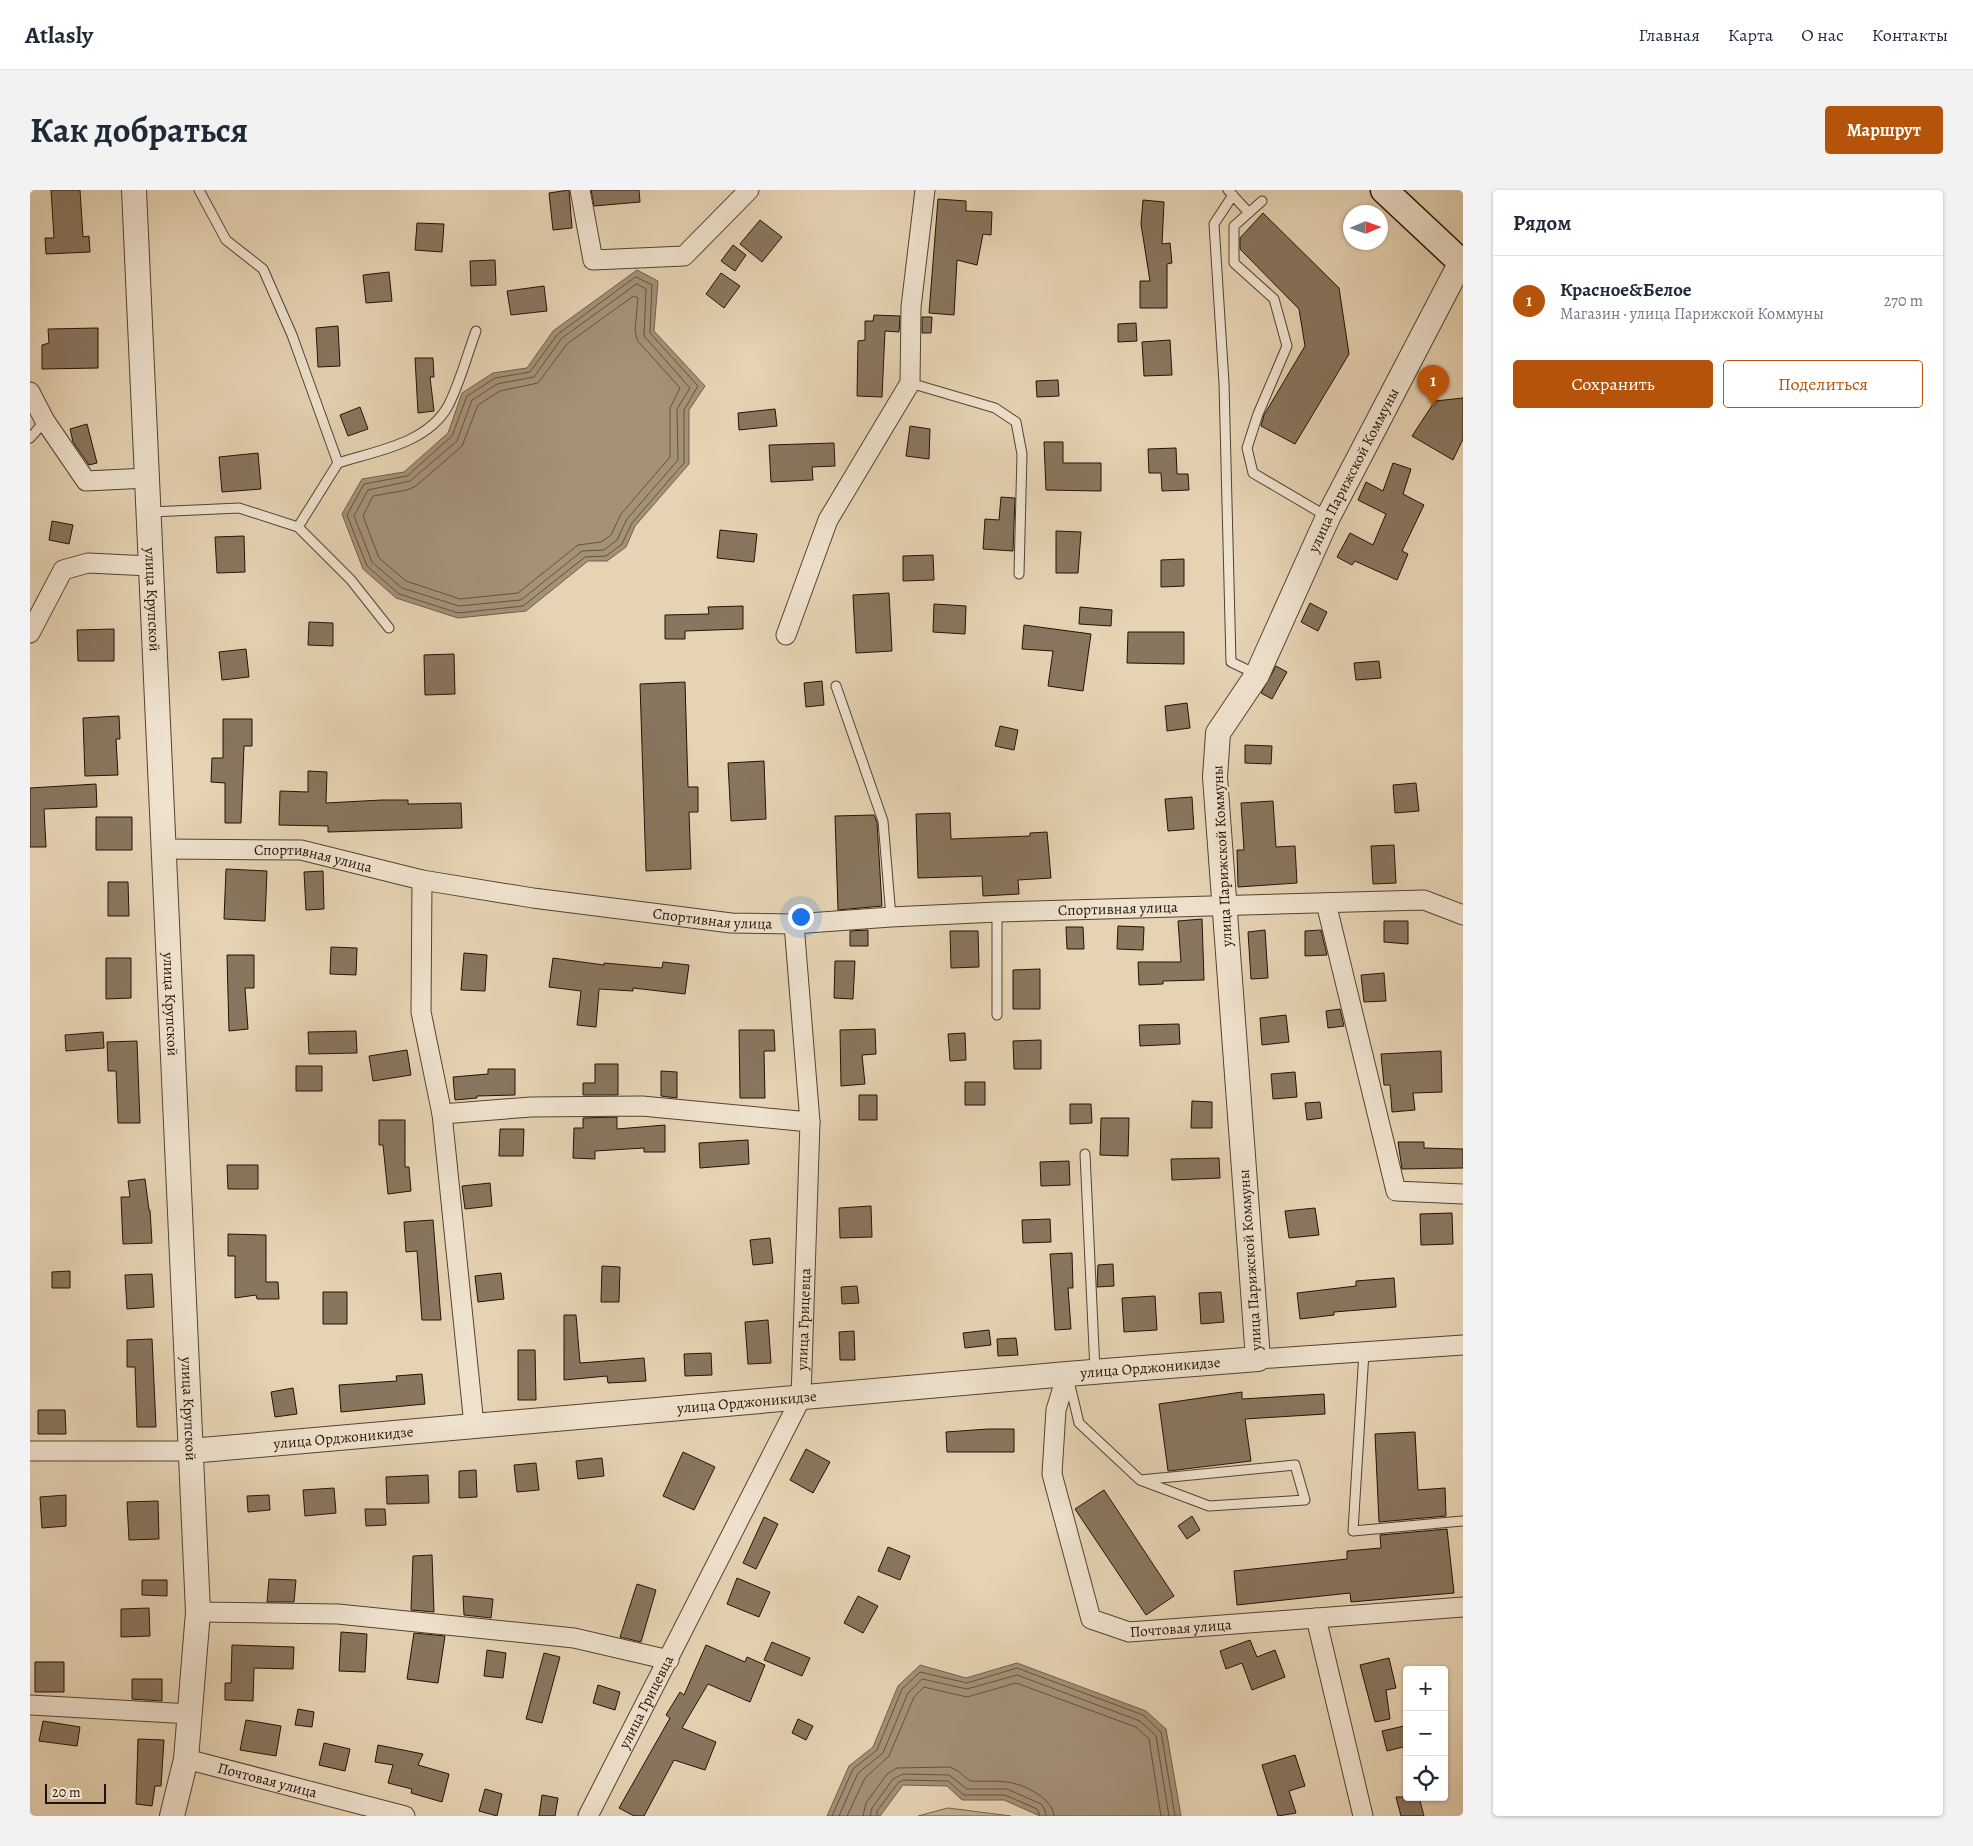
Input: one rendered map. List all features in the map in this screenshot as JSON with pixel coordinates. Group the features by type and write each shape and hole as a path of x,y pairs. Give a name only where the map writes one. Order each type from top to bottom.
{"main road":[{"path":"1384,190 1462,263"}],"street":[{"name":"улица Крупской","path":"134,190 198,1612 186,1759 172,1816"},
{"path":"580,190 593,260 684,256 749,190"},
{"path":"786,635 828,520 910,383 911,307 924,190"},
{"name":"улица Парижской Коммуны","path":"1258,1359 1215,777 1218,733 1257,675 1328,517 1462,263"},
{"path":"30,392 45,421 86,481 147,478"},
{"path":"30,633 62,570 88,563 150,566"},
{"name":"Спортивная улица","path":"165,849 301,850 422,880 533,898 722,922 794,924 891,916 1424,900 1463,915"},
{"path":"422,880 422,1012 442,1114 474,1425"},
{"path":"1326,903 1396,1191 1463,1194"},
{"name":"улица Грицевца","path":"588,1816 801,1398 810,1122 794,924"},
{"path":"442,1114 531,1107 642,1106 810,1122"},
{"name":"улица Орджоникидзе","path":"30,1450 190,1451 1067,1374 1463,1345"},
{"name":"Почтовая улица","path":"1067,1374 1056,1410 1052,1474 1091,1619 1129,1632 1463,1607"},
{"path":"198,1612 338,1614 574,1638 669,1660"},
{"path":"1316,1618 1364,1816"},
{"path":"30,1706 191,1714"},
{"name":"Почтовая улица","path":"186,1759 405,1816"}],"lane":[{"path":"200,190 226,240 263,269 292,335 338,463"},
{"path":"1249,213 1230,193 1214,224 1224,383 1231,662 1257,675"},
{"path":"1262,201 1234,226 1234,263 1274,299 1287,346 1258,414 1247,448 1253,473 1328,517"},
{"path":"298,528 338,463 409,441 429,428 447,407 476,331"},
{"path":"910,383 995,408 1016,422 1022,454 1019,574"},
{"path":"30,438 45,421"},
{"path":"148,513 239,508 298,528 351,580 389,628"},
{"path":"836,686 883,821 891,916"},
{"path":"997,912 997,1015"},
{"path":"1085,1154 1095,1372"},
{"path":"1364,1352 1353,1531 1462,1521"},
{"path":"1067,1374 1078,1423 1140,1480 1208,1506 1305,1500 1295,1465 1140,1480"}],"shaded area":[{"path":"948,1808 1011,1816 918,1816"}],"water":[{"path":"637,270 658,281 654,331 705,386 689,410 689,464 635,526 626,547 607,561 588,561 526,611 458,618 396,598 363,569 342,514 362,479 404,472 448,433 462,393 493,373 527,368 553,331"},
{"path":"1017,1663 1146,1711 1166,1729 1181,1816 1040,1816 1004,1800 962,1800 947,1786 903,1785 880,1816 827,1816 849,1766 873,1747 898,1686 920,1665 966,1678"}],"building":[{"path":"51,190 80,190 83,237 89,236 90,252 46,254 45,238 54,238"},
{"path":"569,190 572,228 553,230 549,193"},
{"path":"591,190 639,190 640,202 594,206"},
{"path":"938,199 966,201 966,211 992,212 991,235 983,234 977,265 957,260 954,315 929,313"},
{"path":"1143,200 1164,202 1162,244 1170,243 1172,263 1167,264 1167,308 1140,308 1140,281 1150,281 1141,224"},
{"path":"1263,213 1339,288 1349,354 1295,444 1261,426 1264,415 1305,346 1299,309 1240,249 1240,238"},
{"path":"760,220 782,237 762,262 740,244"},
{"path":"417,223 444,224 442,252 415,250"},
{"path":"733,245 746,255 735,271 721,261"},
{"path":"495,260 496,285 471,286 470,261"},
{"path":"389,272 392,301 366,303 363,275"},
{"path":"721,273 740,286 724,308 706,294"},
{"path":"544,286 547,311 511,315 507,291"},
{"path":"874,315 900,316 899,332 885,331 882,397 857,396 858,341 865,340 865,321 873,321"},
{"path":"922,317 932,317 931,333 922,333"},
{"path":"1136,323 1137,341 1118,342 1118,324"},
{"path":"338,326 340,366 318,367 316,328"},
{"path":"98,328 98,368 42,369 42,345 49,343 48,329"},
{"path":"1170,340 1172,375 1144,376 1142,342"},
{"path":"415,358 433,358 434,377 430,377 434,411 418,413"},
{"path":"1058,380 1059,396 1037,397 1036,381"},
{"path":"1463,398 1463,439 1453,460 1412,436 1435,401"},
{"path":"360,407 368,429 348,436 340,415"},
{"path":"775,409 777,426 739,430 738,413"},
{"path":"87,424 97,463 89,465 73,442 70,429"},
{"path":"910,426 930,429 929,459 906,456"},
{"path":"1044,442 1063,442 1063,463 1101,463 1101,491 1046,490"},
{"path":"834,443 835,466 812,467 813,480 771,482 769,445"},
{"path":"1176,448 1177,474 1188,474 1189,490 1162,491 1161,473 1149,473 1148,449"},
{"path":"258,453 261,489 222,492 219,457"},
{"path":"1393,463 1411,469 1403,494 1424,505 1402,551 1408,554 1397,580 1355,561 1352,565 1337,557 1350,533 1373,545 1386,514 1358,500 1366,482 1383,491"},
{"path":"1001,497 1015,498 1013,551 983,549 985,519 999,520"},
{"path":"52,521 73,525 69,544 49,540"},
{"path":"720,530 757,534 754,562 717,558"},
{"path":"1056,531 1081,532 1078,573 1056,573"},
{"path":"244,536 245,572 217,573 215,537"},
{"path":"933,555 934,580 903,581 903,556"},
{"path":"1184,559 1184,586 1161,587 1161,560"},
{"path":"889,593 892,651 856,653 853,595"},
{"path":"1310,603 1327,612 1318,631 1301,622"},
{"path":"934,604 966,606 965,634 933,632"},
{"path":"743,606 743,629 685,631 685,639 665,639 665,615 709,614 708,607"},
{"path":"1080,607 1112,610 1111,626 1079,624"},
{"path":"309,622 333,623 333,646 308,645"},
{"path":"1024,625 1091,634 1083,691 1048,686 1053,651 1022,649"},
{"path":"114,629 114,661 78,661 77,630"},
{"path":"1128,632 1184,632 1184,664 1127,663"},
{"path":"246,649 249,677 222,680 219,652"},
{"path":"454,654 455,694 425,695 424,655"},
{"path":"1379,661 1381,678 1356,680 1354,663"},
{"path":"1276,666 1287,672 1272,699 1261,693"},
{"path":"822,681 824,705 806,707 804,683"},
{"path":"685,682 688,787 698,787 698,812 689,812 691,869 646,871 640,684"},
{"path":"1187,703 1190,728 1167,731 1165,706"},
{"path":"119,716 120,739 116,739 118,775 85,776 83,718"},
{"path":"223,719 252,719 252,746 244,746 241,823 225,823 225,783 211,782 212,758 223,758"},
{"path":"1000,726 1018,730 1014,750 995,746"},
{"path":"1245,745 1272,746 1271,764 1245,763"},
{"path":"764,761 766,819 731,821 728,763"},
{"path":"308,771 327,772 326,803 408,800 408,804 461,803 462,828 328,832 328,826 279,825 280,791 308,792"},
{"path":"1416,783 1419,811 1395,813 1393,785"},
{"path":"96,784 97,807 44,809 46,847 30,847 30,788"},
{"path":"1192,797 1194,829 1168,831 1165,799"},
{"path":"1273,801 1276,847 1295,846 1297,883 1238,887 1237,850 1244,850 1241,803"},
{"path":"950,813 951,839 1030,836 1030,833 1047,832 1051,878 1018,880 1019,894 983,896 982,876 918,878 916,814"},
{"path":"874,815 877,822 882,906 838,910 835,816"},
{"path":"96,817 132,817 132,850 96,850"},
{"path":"1394,845 1396,883 1373,884 1371,846"},
{"path":"226,869 267,871 265,921 224,919"},
{"path":"323,871 324,909 306,910 304,872"},
{"path":"108,882 128,882 129,916 108,916"},
{"path":"1202,919 1204,980 1163,981 1163,984 1139,985 1138,962 1181,962 1178,921"},
{"path":"1384,921 1408,921 1408,944 1384,942"},
{"path":"1118,926 1144,927 1143,950 1117,949"},
{"path":"1066,927 1083,927 1084,949 1067,949"},
{"path":"868,930 868,946 850,946 850,931"},
{"path":"1265,930 1268,978 1251,979 1248,932"},
{"path":"1321,930 1327,955 1305,956 1305,931"},
{"path":"950,931 978,931 979,967 951,968"},
{"path":"331,947 357,948 356,975 330,974"},
{"path":"464,953 487,955 485,991 461,990"},
{"path":"227,955 254,955 254,988 245,988 248,1029 229,1031"},
{"path":"106,958 131,958 131,998 106,999"},
{"path":"553,958 604,965 604,963 662,968 663,962 689,965 685,994 633,988 633,991 599,989 596,1027 577,1025 581,991 549,987"},
{"path":"835,961 855,961 853,999 834,998"},
{"path":"1040,969 1040,1009 1013,1009 1013,970"},
{"path":"1384,973 1386,1001 1364,1002 1361,975"},
{"path":"1340,1009 1344,1026 1328,1028 1326,1011"},
{"path":"1286,1015 1289,1042 1262,1045 1260,1018"},
{"path":"1179,1024 1180,1044 1140,1046 1139,1025"},
{"path":"875,1029 876,1054 862,1055 865,1084 841,1086 840,1030"},
{"path":"739,1030 774,1030 775,1051 764,1051 765,1098 740,1098"},
{"path":"356,1031 357,1053 309,1054 308,1032"},
{"path":"103,1032 104,1048 66,1051 65,1035"},
{"path":"965,1033 966,1060 950,1061 948,1034"},
{"path":"1041,1040 1041,1069 1014,1069 1013,1041"},
{"path":"137,1041 140,1123 118,1123 116,1071 108,1071 107,1042"},
{"path":"407,1050 411,1075 373,1081 369,1056"},
{"path":"1441,1051 1442,1092 1413,1093 1415,1110 1392,1112 1390,1085 1384,1085 1381,1054"},
{"path":"595,1064 618,1064 618,1095 583,1095 583,1083 595,1083"},
{"path":"296,1066 322,1066 322,1091 296,1091"},
{"path":"488,1069 515,1069 515,1095 477,1096 477,1098 455,1100 453,1077 488,1074"},
{"path":"661,1071 677,1072 677,1098 661,1096"},
{"path":"1295,1072 1297,1097 1273,1099 1271,1074"},
{"path":"965,1082 985,1082 985,1105 965,1105"},
{"path":"859,1095 877,1095 877,1120 859,1120"},
{"path":"1192,1101 1212,1102 1212,1128 1191,1128"},
{"path":"1320,1102 1322,1118 1307,1120 1305,1103"},
{"path":"1070,1104 1091,1104 1092,1123 1070,1124"},
{"path":"617,1117 617,1129 665,1125 665,1152 644,1152 644,1148 595,1151 595,1159 573,1158 574,1128 583,1128 583,1118"},
{"path":"1101,1118 1129,1118 1128,1156 1100,1155"},
{"path":"379,1120 405,1120 405,1167 409,1167 411,1191 388,1194 383,1145 379,1145"},
{"path":"500,1129 524,1129 523,1156 499,1156"},
{"path":"748,1140 749,1164 700,1168 699,1143"},
{"path":"1398,1142 1424,1142 1424,1148 1463,1149 1463,1168 1402,1169"},
{"path":"1219,1158 1220,1178 1172,1180 1171,1159"},
{"path":"1069,1161 1070,1185 1041,1186 1040,1162"},
{"path":"227,1165 258,1165 258,1189 228,1189"},
{"path":"145,1179 150,1210 152,1243 123,1244 121,1197 130,1197 128,1181"},
{"path":"490,1183 492,1206 465,1209 462,1186"},
{"path":"871,1206 872,1237 840,1238 839,1208"},
{"path":"1315,1208 1319,1235 1289,1238 1285,1211"},
{"path":"1452,1213 1453,1244 1421,1245 1420,1214"},
{"path":"1050,1219 1051,1242 1023,1243 1022,1220"},
{"path":"433,1220 441,1320 422,1320 417,1251 406,1252 404,1222"},
{"path":"228,1234 266,1235 266,1282 278,1282 279,1299 257,1299 256,1295 235,1298 235,1256 228,1256"},
{"path":"770,1238 773,1263 753,1265 750,1240"},
{"path":"1072,1253 1073,1288 1068,1288 1071,1329 1055,1330 1050,1254"},
{"path":"1113,1264 1114,1286 1097,1287 1098,1265"},
{"path":"602,1266 620,1267 619,1302 601,1302"},
{"path":"70,1271 70,1288 52,1288 52,1272"},
{"path":"501,1273 504,1299 478,1302 475,1276"},
{"path":"152,1274 154,1307 127,1309 125,1275"},
{"path":"1394,1278 1396,1307 1334,1312 1334,1315 1300,1319 1297,1293 1356,1286 1356,1281"},
{"path":"857,1286 859,1303 842,1304 841,1287"},
{"path":"323,1292 347,1292 347,1324 323,1324"},
{"path":"1221,1292 1224,1322 1201,1324 1199,1293"},
{"path":"1155,1296 1157,1330 1124,1332 1122,1298"},
{"path":"564,1315 576,1315 580,1363 644,1358 646,1381 608,1383 607,1376 564,1380"},
{"path":"768,1320 771,1363 748,1364 745,1322"},
{"path":"989,1330 991,1345 965,1348 963,1333"},
{"path":"854,1331 855,1360 840,1360 839,1332"},
{"path":"1016,1338 1018,1355 998,1356 997,1339"},
{"path":"152,1339 156,1427 137,1427 135,1367 127,1367 127,1340"},
{"path":"518,1350 535,1350 536,1400 518,1400"},
{"path":"711,1353 712,1375 685,1376 684,1354"},
{"path":"422,1374 425,1404 341,1412 339,1385 397,1381 396,1376"},
{"path":"293,1388 297,1414 275,1417 271,1392"},
{"path":"1242,1392 1242,1399 1324,1394 1325,1414 1245,1419 1251,1461 1168,1471 1159,1404"},
{"path":"38,1410 65,1410 66,1434 38,1434"},
{"path":"1014,1429 1014,1452 947,1452 946,1432"},
{"path":"1415,1432 1418,1490 1445,1488 1446,1516 1379,1522 1375,1434"},
{"path":"806,1449 830,1462 813,1493 790,1480"},
{"path":"683,1452 715,1467 694,1510 663,1496"},
{"path":"602,1458 604,1476 578,1479 576,1461"},
{"path":"536,1463 539,1490 517,1492 514,1465"},
{"path":"476,1470 477,1497 459,1498 459,1471"},
{"path":"428,1475 429,1503 387,1504 386,1477"},
{"path":"334,1488 336,1513 305,1516 303,1490"},
{"path":"1104,1490 1174,1596 1146,1615 1075,1509"},
{"path":"66,1495 66,1526 42,1528 40,1497"},
{"path":"269,1495 270,1510 248,1512 247,1496"},
{"path":"158,1501 159,1539 129,1540 127,1502"},
{"path":"365,1509 385,1509 386,1525 366,1526"},
{"path":"1192,1516 1200,1530 1187,1539 1178,1526"},
{"path":"764,1517 778,1524 756,1569 743,1563"},
{"path":"1447,1529 1454,1593 1351,1602 1350,1593 1237,1605 1234,1571 1347,1559 1347,1551 1381,1548 1380,1535"},
{"path":"888,1547 910,1556 900,1580 878,1571"},
{"path":"432,1555 434,1612 411,1610 413,1556"},
{"path":"737,1578 770,1592 759,1617 727,1604"},
{"path":"269,1579 296,1580 294,1602 267,1602"},
{"path":"142,1580 167,1580 167,1596 142,1595"},
{"path":"637,1584 656,1590 641,1642 620,1637"},
{"path":"463,1596 493,1599 491,1618 464,1615"},
{"path":"858,1596 878,1606 863,1633 844,1623"},
{"path":"149,1608 150,1636 121,1637 121,1609"},
{"path":"341,1632 367,1634 365,1672 339,1671"},
{"path":"414,1633 445,1636 438,1683 407,1679"},
{"path":"1250,1640 1257,1657 1275,1650 1285,1677 1252,1690 1242,1663 1226,1669 1220,1651"},
{"path":"772,1642 810,1658 802,1676 764,1660"},
{"path":"232,1645 294,1647 293,1669 254,1668 253,1701 225,1700 225,1683 231,1683"},
{"path":"706,1645 745,1662 747,1657 765,1665 750,1702 708,1684 682,1728 716,1742 705,1770 674,1760 644,1816 634,1816 619,1808 670,1718 666,1715 680,1692 684,1695"},
{"path":"487,1650 506,1653 503,1678 484,1676"},
{"path":"544,1653 560,1657 542,1723 526,1719"},
{"path":"1389,1658 1396,1688 1386,1690 1390,1719 1375,1722 1360,1665"},
{"path":"35,1662 64,1662 64,1692 35,1692"},
{"path":"132,1679 162,1679 162,1701 132,1699"},
{"path":"598,1685 620,1692 615,1710 593,1703"},
{"path":"298,1709 314,1712 312,1727 295,1725"},
{"path":"798,1719 813,1726 806,1740 792,1733"},
{"path":"246,1720 281,1726 276,1756 240,1750"},
{"path":"43,1721 80,1727 77,1746 39,1741"},
{"path":"1403,1726 1403,1747 1387,1751 1382,1731"},
{"path":"138,1739 164,1740 161,1786 155,1786 152,1806 136,1804"},
{"path":"324,1743 350,1749 345,1771 319,1765"},
{"path":"378,1745 423,1754 418,1765 449,1774 442,1802 411,1793 412,1789 388,1783 393,1765 375,1762"},
{"path":"1295,1755 1305,1786 1289,1791 1296,1813 1278,1816 1262,1765"},
{"path":"485,1789 502,1794 497,1816 479,1811"},
{"path":"542,1795 558,1798 555,1816 539,1816"},
{"path":"1396,1797 1403,1797 1403,1801 1420,1801 1424,1816 1401,1816"}],"place":[{"name":"Красное&Белое","path":"1433,406"}]}
